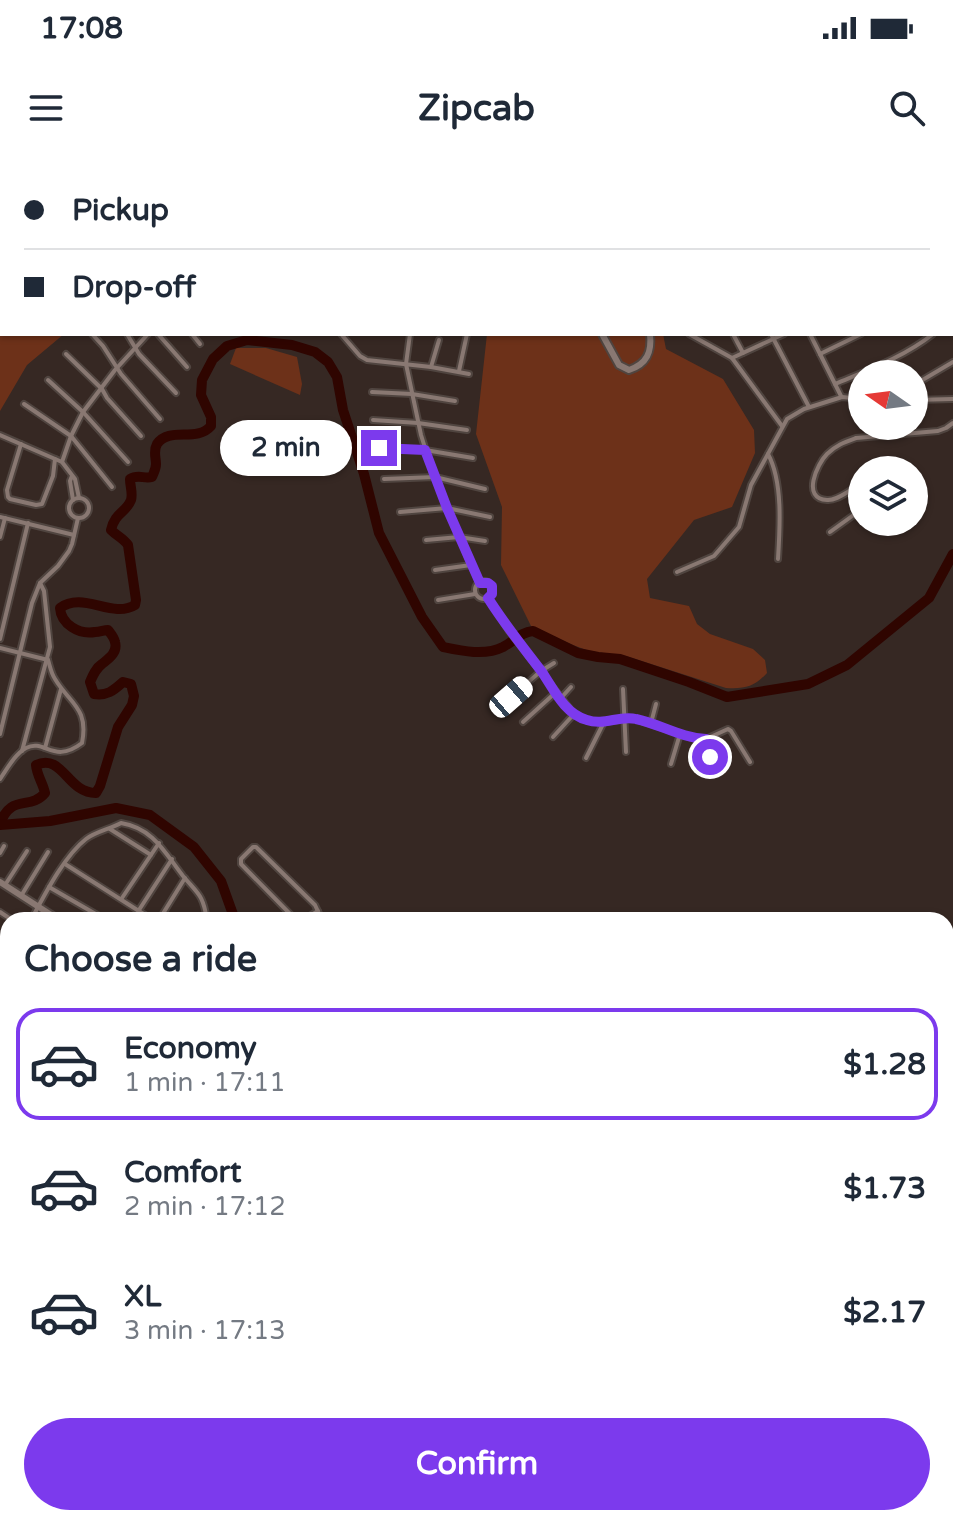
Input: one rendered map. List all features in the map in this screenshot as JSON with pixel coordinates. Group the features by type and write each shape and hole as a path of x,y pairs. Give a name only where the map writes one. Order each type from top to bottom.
{"street":[{"path":"94,336 160,419"},
{"path":"128,336 139,354 176,393"},
{"path":"62,462 83,412 146,336"},
{"path":"160,336 187,367"},
{"path":"194,336 200,344"},
{"path":"343,336 363,358 469,374"},
{"path":"410,336 406,364 425,450 480,583"},
{"path":"459,371 467,336"},
{"path":"603,336 619,365 629,370 641,365 648,357 650,336"},
{"path":"693,336 732,358 782,426"},
{"path":"734,336 743,353"},
{"path":"811,336 842,397"},
{"path":"820,354 857,336"},
{"path":"835,384 921,344 931,336"},
{"path":"732,358 772,337 809,407"},
{"path":"431,367 439,340"},
{"path":"66,354 102,389 141,436"},
{"path":"928,377 953,362"},
{"path":"48,380 83,412 128,462"},
{"path":"372,392 455,401"},
{"path":"677,572 714,556 739,527 751,485 787,419 809,407 848,398"},
{"path":"928,400 953,399"},
{"path":"24,404 71,436 112,487"},
{"path":"373,420 467,430"},
{"path":"848,491 825,500 818,497 813,486 814,475 825,455 844,442 856,438 938,431 953,423"},
{"path":"0,435 62,462 75,479 76,499 69,506 70,512 78,518"},
{"path":"21,444 7,490 10,499 42,504 53,476 55,459"},
{"path":"379,448 425,450 473,458"},
{"path":"768,454 777,478 778,559"},
{"path":"384,479 435,477 485,489"},
{"path":"76,499 85,500 89,509 87,515 78,518"},
{"path":"400,512 447,508 490,517"},
{"path":"0,537 2,517 74,535"},
{"path":"0,734 32,603 40,583 65,559 78,518"},
{"path":"830,532 848,519"},
{"path":"0,639 28,523"},
{"path":"426,540 459,537 485,541"},
{"path":"435,570 471,565"},
{"path":"0,779 22,751 48,660 49,632 44,591 40,583"},
{"path":"438,600 476,594 482,599 488,598 492,594 492,586 480,583 476,586 476,594"},
{"path":"488,598 509,631 574,714 588,721 632,718 695,739 706,739 728,729 750,762"},
{"path":"32,603 45,607"},
{"path":"0,648 48,660"},
{"path":"22,751 35,745 55,753 62,752 79,746 83,740 78,708 53,677 48,660"},
{"path":"511,697 554,663"},
{"path":"560,699 571,687"},
{"path":"45,748 61,688"},
{"path":"623,689 626,752"},
{"path":"523,722 555,693"},
{"path":"651,723 656,704"},
{"path":"553,737 574,714"},
{"path":"586,758 604,722"},
{"path":"671,764 680,734"},
{"path":"706,739 714,774"},
{"path":"35,912 49,887 86,839 124,823 159,843 202,897 205,912"},
{"path":"110,829 151,855"},
{"path":"122,898 159,843"},
{"path":"0,853 4,846"},
{"path":"288,912 241,864 241,859 253,847 318,911"},
{"path":"27,851 2,884 46,912"},
{"path":"21,896 48,852"},
{"path":"139,910 172,859"},
{"path":"65,864 142,912"},
{"path":"162,912 185,878"},
{"path":"49,887 92,912"}],"shaded area":[{"path":"0,336 62,336 27,365 0,411"},
{"path":"487,336 663,336 666,349 723,379 754,430 755,453 732,507 694,520 647,579 650,598 689,606 697,624 710,634 753,649 765,660 767,673 753,684 726,688 626,656 589,651 531,626 501,565 502,507 476,434"},
{"path":"236,348 266,348 297,357 302,384 300,395 230,364"}],"waterway":[{"path":"0,824 4,815 15,805 33,801 45,793 36,765 53,764 86,791 96,793 100,786 118,727 134,696 131,684 123,682 110,692 94,694 90,682 98,668 114,652 114,639 108,630 83,632 72,627 64,619 60,608 78,602 117,609 135,605 128,545 111,530 131,500 130,479 152,477 156,466 156,447 162,439 198,433 211,426 211,417 201,395 202,380 213,359 227,346 247,340 292,345 315,352 328,362 337,377 343,410 379,533 422,617 443,647 489,651 533,631 578,653 620,659 727,697 808,684 847,665 929,598 953,554"},
{"path":"0,825 50,821 116,808 150,815 194,847 221,881 232,912"}],"route":[{"path":"379,448 425,450 471,565 480,583 492,586 493,592 488,598 509,631 574,714 588,721 632,718 695,739 706,739 710,757"}]}
